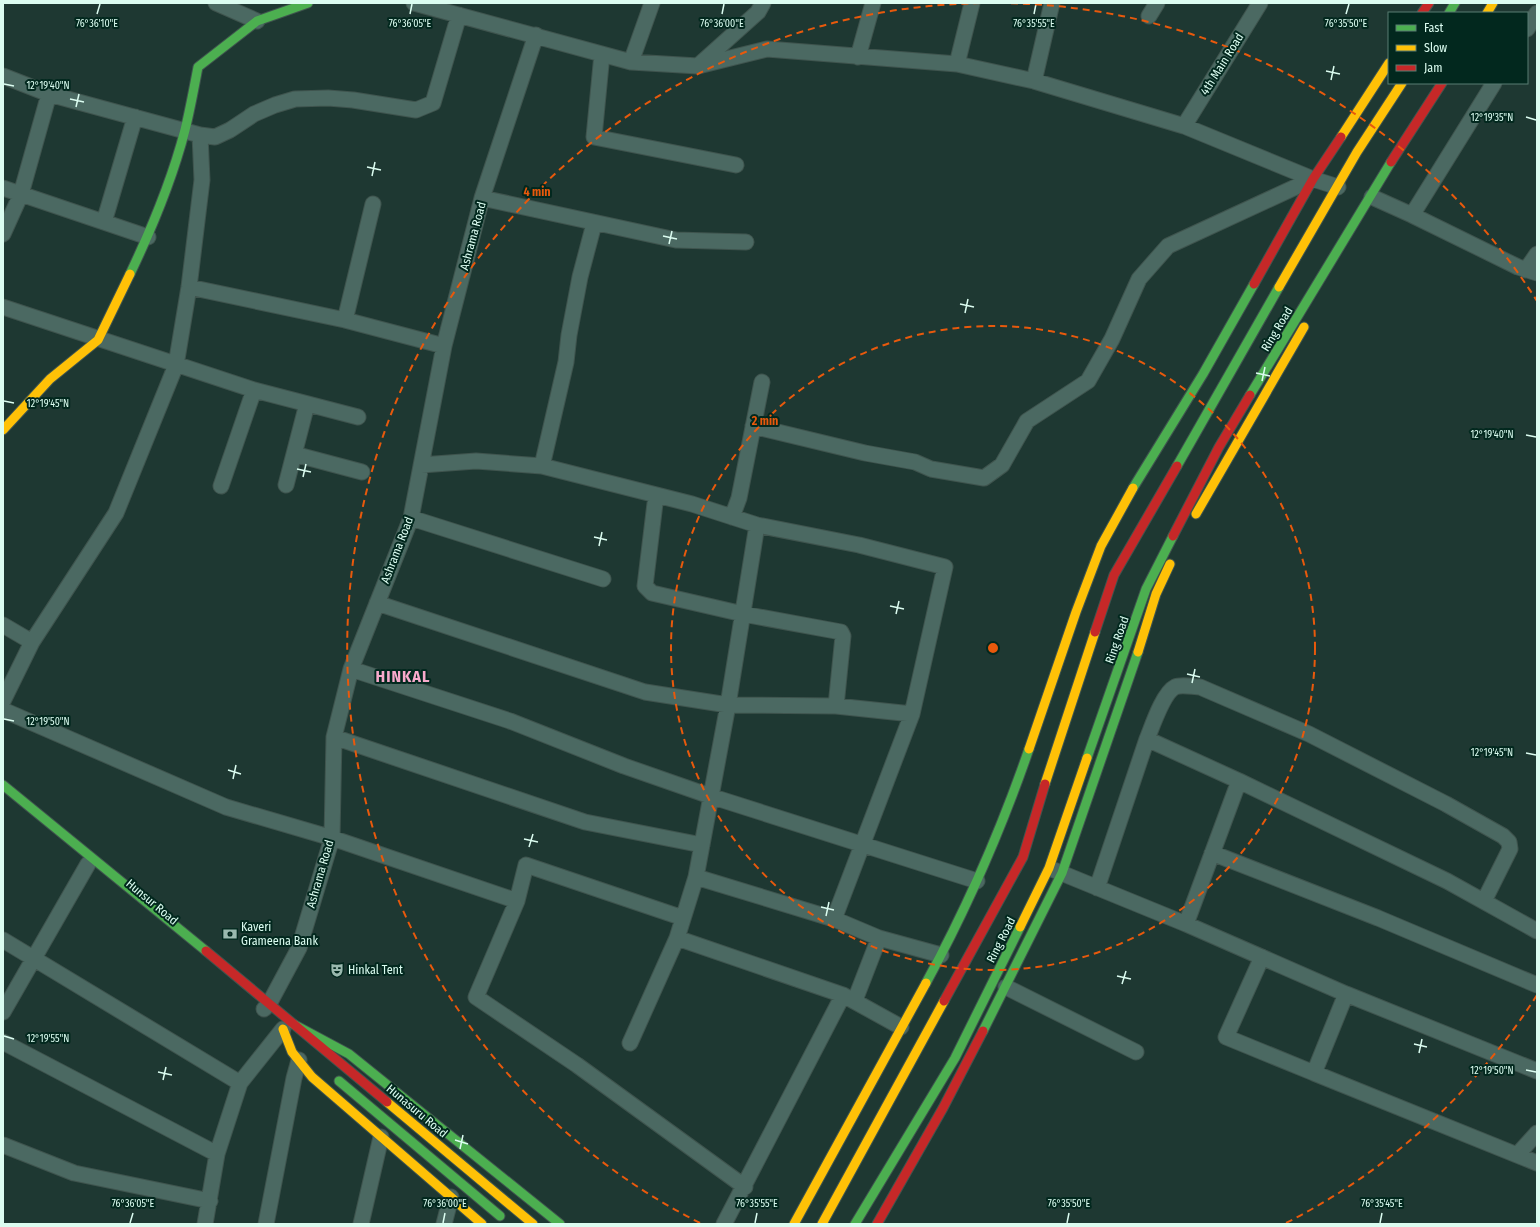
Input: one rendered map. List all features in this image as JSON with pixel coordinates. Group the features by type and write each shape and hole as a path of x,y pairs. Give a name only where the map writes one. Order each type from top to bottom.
{"main road":[{"path":"3,430 50,379 98,340 148,237 185,130 198,66 257,20 308,3"},
{"path":"1423,12 1429,3"},
{"path":"1450,12 1455,3"},
{"path":"1488,12 1493,3"},
{"path":"1497,12 1503,3"},
{"path":"794,1224 941,955 977,882 1015,790 1076,612 1101,546 1141,474 1203,374 1313,179 1388,65"},
{"name":"Ring Road","path":"822,1224 1023,857 1066,716 1114,575 1357,152 1401,84"},
{"name":"Ring Road","path":"856,1223 955,1058 1032,905 1056,871 1146,589 1219,447 1377,200 1441,84"},
{"path":"1403,160 1450,84"},
{"path":"1192,523 1308,318"},
{"path":"877,1224 942,1108 1006,987 1056,871 1132,670 1156,594 1174,556"},
{"path":"3,785 285,1026 300,1045"},
{"name":"Hunsur Road","path":"3,795 184,945"},
{"path":"285,1026 296,1056 312,1077 482,1224"},
{"path":"285,1026 349,1054 560,1224"},
{"name":"Hunasuru Road","path":"285,1026 340,1063 533,1224"},
{"path":"333,1075 379,1116 510,1224"}],"street":[{"path":"216,3 257,20"},
{"path":"414,3 631,62 698,66 768,49 957,64 1034,81 1184,126 1313,179 1338,187"},
{"path":"631,62 652,3"},
{"path":"698,66 758,12 763,3"},
{"path":"858,57 873,3"},
{"path":"957,64 972,3"},
{"path":"1034,81 1052,3"},
{"path":"1149,16 1157,3"},
{"name":"4th Main Road","path":"1184,126 1260,3"},
{"path":"1528,27 1537,13"},
{"path":"3,76 49,94 200,135 215,137 230,130 254,114 275,105 295,100 328,98 416,110 433,103 459,15"},
{"name":"Ashrama Road","path":"264,1009 299,948 332,838 334,737 351,669 411,518 444,346 482,198 536,35"},
{"path":"602,54 594,137 736,165"},
{"path":"1412,215 1493,84"},
{"path":"3,234 21,194 49,94"},
{"path":"104,222 135,117"},
{"path":"3,701 32,642 116,513 176,365 189,287 202,180 200,135"},
{"path":"753,426 865,453 915,462 931,470 984,478 1002,465 1027,421 1088,381 1112,339 1139,279 1168,246 1313,179"},
{"path":"3,188 148,237"},
{"path":"482,198 594,224 634,230 676,240 746,242"},
{"path":"1377,200 1532,272 1537,254"},
{"path":"345,320 373,204"},
{"path":"542,466 566,362 569,335 580,277 594,224"},
{"path":"189,287 345,320 444,346"},
{"path":"3,307 98,340 254,390 358,417"},
{"path":"732,517 739,498 762,382"},
{"path":"221,486 254,390"},
{"path":"286,485 307,404"},
{"path":"294,454 362,472"},
{"path":"421,465 476,461 542,466 656,495 732,517 757,526 859,545 945,567 912,714 834,919"},
{"path":"656,495 645,586 652,593 743,614 841,632 843,636 836,706"},
{"path":"411,518 603,580"},
{"path":"630,1044 677,938 696,877 728,705 757,526"},
{"path":"377,603 645,692 728,705 836,706 912,714"},
{"path":"3,625 32,642"},
{"path":"351,669 510,721 624,766 710,796 977,882"},
{"path":"1097,888 1147,739 1166,695 1175,687 1185,686 1200,687 1309,734 1446,804 1503,836 1509,842 1510,849 1506,861 1484,901"},
{"path":"3,710 226,807 332,838 517,901"},
{"path":"334,737 585,822 702,845"},
{"path":"1147,739 1239,781 1447,881 1537,931"},
{"path":"1186,924 1239,781"},
{"path":"1212,853 1378,918 1537,985"},
{"path":"3,1012 88,864"},
{"path":"683,918 526,865 517,901 476,997 577,1065 745,1186"},
{"path":"1056,871 1186,924 1346,994 1537,1071"},
{"path":"696,877 834,919 879,938 941,955"},
{"path":"677,938 849,997 901,1027"},
{"path":"724,1224 849,997 879,938"},
{"path":"3,940 240,1083"},
{"path":"1262,957 1226,1037 1518,1154 1537,1163"},
{"path":"1006,987 1136,1052"},
{"path":"1314,1072 1346,994"},
{"path":"205,1224 218,1154 240,1083 285,1026"},
{"path":"3,1042 218,1154"},
{"path":"266,1224 294,1078 296,1056"},
{"path":"1518,1154 1537,1133"},
{"path":"361,1224 381,1137"},
{"path":"3,1146 74,1173 210,1201"},
{"path":"444,1224 452,1197"}],"traffic: fast":[{"path":"130,274 154,221 180,149 198,67 257,21 308,3"},
{"path":"1450,12 1455,3"},
{"path":"1250,395 1391,162"},
{"path":"1133,488 1203,374 1254,284"},
{"path":"1177,466 1279,287"},
{"path":"1087,758 1146,589 1173,536"},
{"path":"983,1031 1062,873 1138,652"},
{"path":"926,983 969,897 995,839 1029,749"},
{"path":"3,785 206,951"},
{"path":"855,1224 955,1058 1020,927"},
{"path":"293,1024 349,1054 560,1224"},
{"path":"339,1081 500,1216"}],"traffic: slow":[{"path":"1488,12 1493,3"},
{"path":"1341,137 1388,65"},
{"path":"1279,287 1357,152 1401,84"},
{"path":"3,430 50,379 98,340 130,274"},
{"path":"1196,514 1304,327"},
{"path":"1029,749 1076,612 1101,546 1133,488"},
{"path":"1138,652 1156,594 1170,564"},
{"path":"1045,784 1095,632"},
{"path":"1020,927 1049,868 1087,758"},
{"path":"794,1224 926,983"},
{"path":"822,1224 944,1001"},
{"path":"283,1029 292,1052 312,1077 482,1224"},
{"path":"387,1102 533,1224"}],"traffic: jam":[{"path":"1423,12 1429,3"},
{"path":"1391,162 1441,84"},
{"path":"1254,284 1313,179 1341,137"},
{"path":"1173,536 1219,447 1250,395"},
{"path":"1095,632 1114,575 1177,466"},
{"path":"944,1001 1023,857 1045,784"},
{"path":"206,951 387,1102"},
{"path":"877,1224 943,1108 983,1031"}],"place":[{"name":"Kaveri Grameena Bank","path":"230,934"},
{"name":"Hinkal Tent","path":"337,970"}],"district":[{"name":"HINKAL","path":"403,676"}]}
